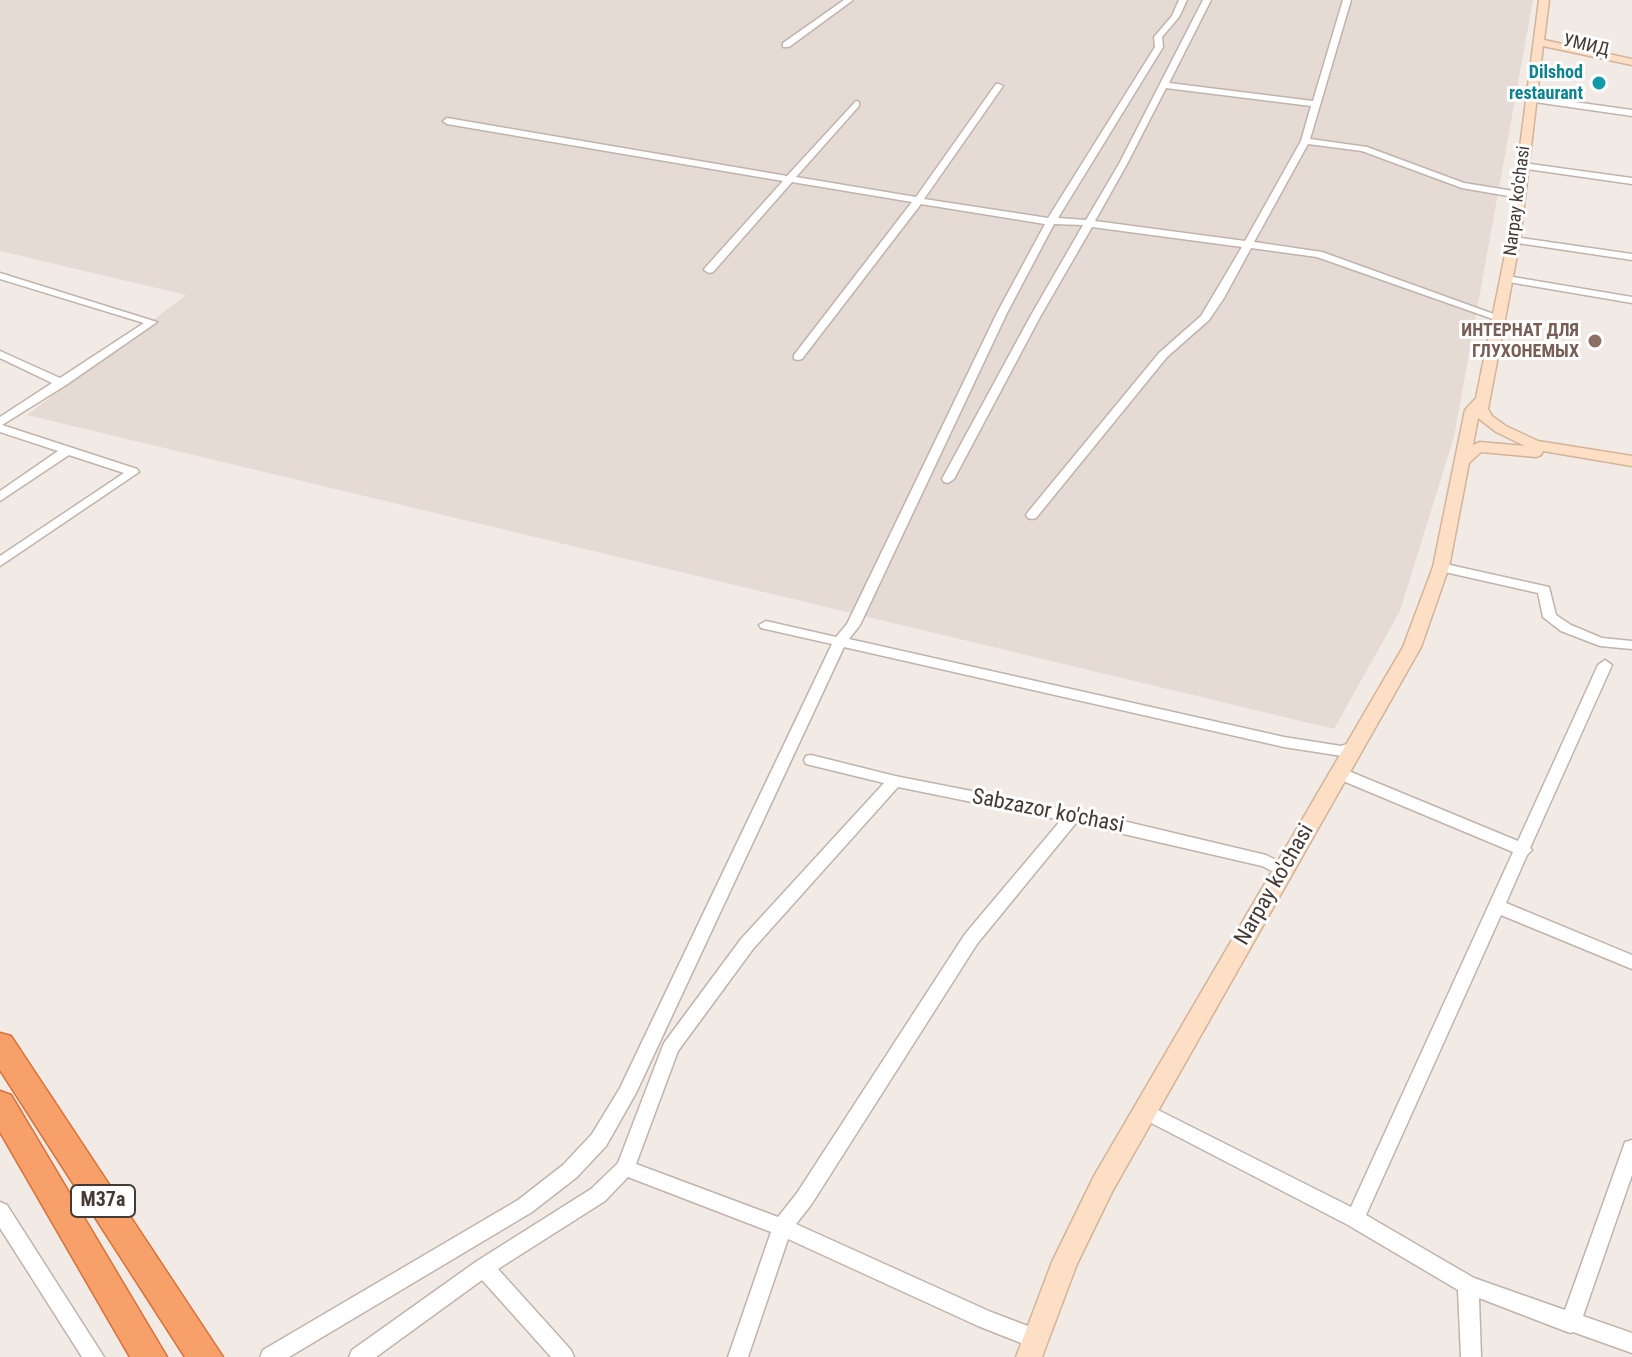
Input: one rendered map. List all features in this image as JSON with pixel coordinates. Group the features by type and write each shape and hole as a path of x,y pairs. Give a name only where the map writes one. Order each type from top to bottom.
{"highway":[{"name":"M37a","path":"0,1045 205,1357"},
{"name":"M37a","path":"0,1104 149,1357"}],"main road":[{"name":"Narpay ko'chasi","path":"1032,1347 1090,1210 1412,647 1441,567 1472,410 1482,400 1507,279 1544,0"},
{"name":"УМИД","path":"1539,39 1632,59"},
{"path":"1482,400 1481,409 1486,419 1534,445 1632,461"},
{"path":"1461,463 1472,450 1480,447 1541,453 1558,449"}],"street":[{"path":"786,45 849,0"},
{"path":"270,1357 525,1206 570,1171 599,1140 634,1079 840,641 853,625 963,389 1051,221 1159,47 1158,37 1175,17 1183,0"},
{"path":"948,479 1035,317 1091,224 1166,85 1207,0"},
{"path":"1032,515 1163,355 1205,318 1219,298 1305,141 1347,0"},
{"path":"1166,85 1317,104"},
{"path":"798,357 918,201 999,86"},
{"path":"1531,99 1632,113"},
{"path":"709,270 856,104"},
{"path":"447,121 918,201 1342,260 1497,317"},
{"path":"1305,141 1364,149 1462,185 1520,195"},
{"path":"1523,166 1632,181"},
{"path":"1514,240 1632,257"},
{"path":"0,276 152,322 0,425"},
{"path":"1507,279 1632,300"},
{"path":"0,354 62,383"},
{"path":"0,425 133,472 0,562"},
{"path":"0,497 68,450"},
{"path":"1441,567 1544,590 1550,617 1566,628 1600,642 1632,645"},
{"path":"766,625 1284,742 1342,751 1356,746"},
{"path":"1355,1219 1605,665"},
{"name":"Sabzazor ko'chasi","path":"811,760 1266,861 1282,870"},
{"path":"1341,774 1524,850"},
{"path":"359,1357 484,1267 598,1195 625,1168 670,1048 747,944 895,781"},
{"path":"738,1357 782,1227 804,1199 971,939 1072,817"},
{"path":"1496,906 1632,962"},
{"path":"1144,1111 1355,1219 1468,1285 1632,1343"},
{"path":"1570,1323 1632,1148"},
{"path":"625,1168 782,1227 985,1319 1032,1347"},
{"path":"0,1211 94,1357"},
{"path":"484,1267 564,1357"},
{"path":"1468,1285 1471,1357"}],"shaded area":[{"path":"0,0 1533,0 1454,437 1400,611 1334,729 27,415 186,295 0,251"}],"place":[{"name":"Dilshod restaurant","path":"1599,83"},
{"name":"ИНТЕРНАТ ДЛЯ ГЛУХОНЕМЫХ","path":"1595,341"}]}
